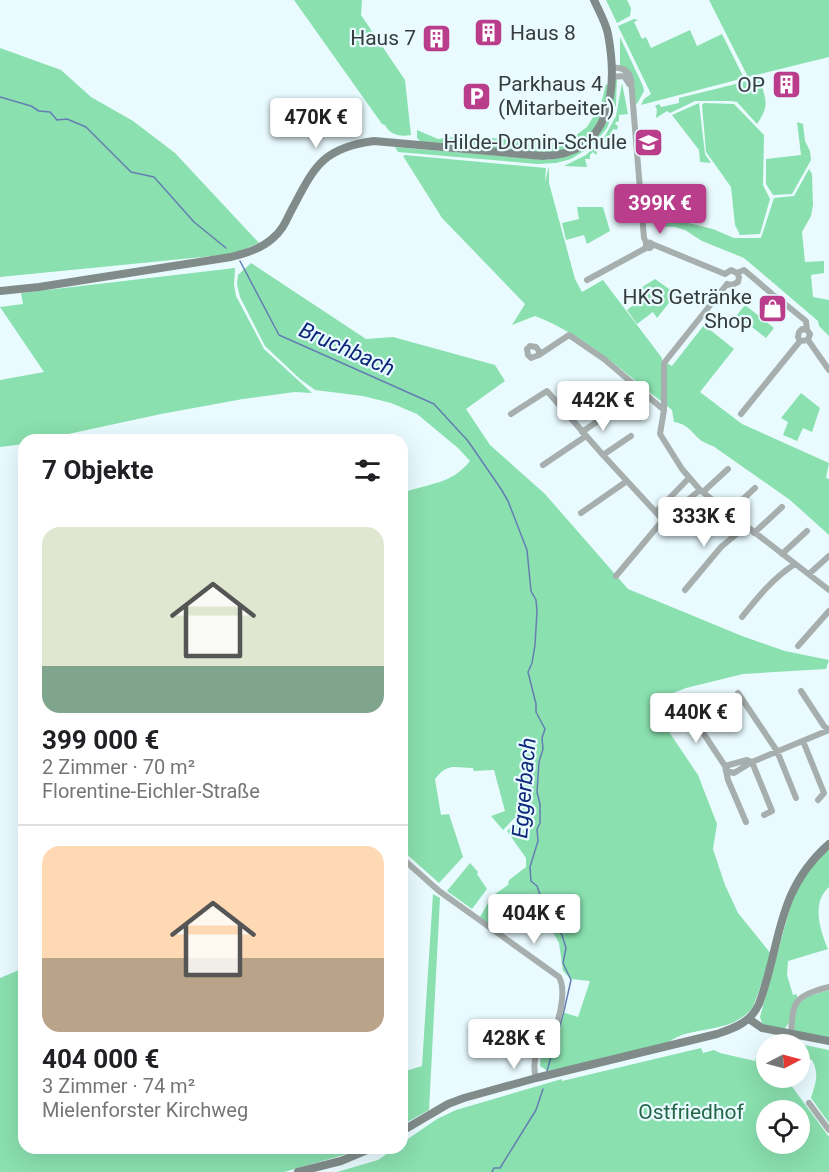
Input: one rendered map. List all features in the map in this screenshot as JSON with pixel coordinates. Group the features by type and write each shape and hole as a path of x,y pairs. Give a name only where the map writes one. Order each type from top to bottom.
{"main road":[{"path":"0,291 231,258 265,245 282,229 312,172 324,159 339,149 356,143 374,141 528,155 562,154 585,144 603,123 608,112 611,72 608,32 594,0"},
{"path":"408,1127 448,1104 536,1078 717,1034 749,1019 758,1008 764,991 784,911 793,887 813,859 829,844"},
{"path":"749,1019 762,1028 791,1034"},
{"path":"810,1038 829,1041"},
{"path":"298,1172 358,1154"}],"street":[{"path":"611,72 618,68 629,73 632,80 644,238 648,244 725,274"},
{"path":"587,280 648,244"},
{"path":"725,274 731,270 739,277 738,282 732,285 727,284"},
{"path":"737,273 744,270 806,321 810,334 808,340"},
{"path":"725,274 727,284"},
{"path":"727,284 664,363 664,410 660,434 689,478 701,491 829,590"},
{"path":"800,340 799,332 802,329 807,330"},
{"path":"539,355 569,335 604,359 664,410"},
{"path":"800,340 808,340"},
{"path":"741,414 800,340"},
{"path":"808,340 829,370"},
{"path":"561,407 592,387"},
{"path":"511,414 548,391 663,520"},
{"path":"543,465 611,412"},
{"path":"603,455 631,436"},
{"path":"616,576 663,520 728,469"},
{"path":"657,511 689,478"},
{"path":"581,513 627,481"},
{"path":"728,513 755,488"},
{"path":"754,533 782,507"},
{"path":"685,590 721,547 745,527"},
{"path":"782,554 807,531"},
{"path":"809,574 829,556"},
{"path":"742,617 780,573 795,564"},
{"path":"798,646 829,611"},
{"path":"726,768 747,760 752,762 829,730 801,691"},
{"path":"738,693 777,752 796,798"},
{"path":"686,707 726,768 728,780 746,822"},
{"path":"803,741 824,793 818,800"},
{"path":"752,762 772,811 764,815"},
{"path":"408,863 439,891 559,977 563,994 560,1009 553,1032 536,1055 536,1078"},
{"path":"791,1034 794,1006 800,997 829,987"},
{"path":"810,1104 829,1130"}],"green space":[{"path":"294,0 362,0 361,15 405,80 411,135 396,134 382,124"},
{"path":"606,0 627,0 631,8 630,16 617,23"},
{"path":"709,0 829,0 829,57 748,77"},
{"path":"634,19 638,20 634,22 642,39 646,37 651,48 690,30 697,46 722,34 744,78 641,105 644,99 651,94 618,26"},
{"path":"620,37 643,86 644,91 637,104 635,103 633,80 620,67"},
{"path":"0,48 61,70 91,97 133,121 175,153 259,243 233,254 0,277"},
{"path":"617,78 616,105 607,128 592,146 571,159 538,164 398,152 395,147 547,160 558,158 580,150 604,127 609,117 613,87"},
{"path":"760,78 765,106 757,124 737,102 731,101 695,101 670,113 667,111 656,118 655,106 659,104 661,107 679,103 679,98"},
{"path":"622,83 628,114 619,115 619,121 615,124 618,126 617,130 613,129 612,137 609,135 606,139 609,142 607,144 604,142 601,145 602,149 599,147 596,150 596,155 593,152 590,159 585,159 587,167 564,166 586,155 605,136 616,116"},
{"path":"606,84 608,85 605,109 590,135 573,147 550,154 421,142 417,138 417,130 438,139 461,136 556,143 572,138 587,127 601,104"},
{"path":"699,103 705,154 711,163 700,162 699,150 672,115"},
{"path":"704,103 734,104 764,135 763,185 770,199 760,234 740,235 735,225 731,187 706,152 702,105"},
{"path":"797,122 803,124 811,160 792,194 773,195 766,184 766,159 801,155"},
{"path":"403,156 546,168 545,182 549,166 549,183 575,279 582,292 603,280 662,358 662,402 601,354 552,323 535,316 512,325 525,304 442,218"},
{"path":"809,169 812,174 813,205 811,216 802,232 805,262 824,261 824,273 811,275 813,297 829,300 829,336 819,326 818,321 744,258 702,241 685,230 656,226 654,219 658,208 663,209 667,220 672,219 713,229 734,238 761,238 774,198 794,196"},
{"path":"577,207 603,207 610,231 587,244 584,235 566,240 562,223 579,219"},
{"path":"251,263 366,339 393,337 495,365 505,381 466,409 490,445 545,494 628,589 742,636 785,651 829,660 826,669 743,674 686,688 649,702 698,775 717,824 713,849 725,885 738,913 772,955 753,1007 738,1020 720,1027 682,1035 651,1048 622,1055 548,1071 540,1066 541,1053 550,1041 562,1012 578,1017 590,981 571,979 563,971 559,943 531,893 499,932 480,917 492,896 508,885 509,880 526,867 526,858 507,831 516,821 526,833 532,828 532,824 525,815 521,815 515,817 503,830 491,816 505,811 494,770 474,771 473,768 448,768 435,779 441,815 449,814 463,857 439,883 408,855 408,491 447,479 463,469 470,461 417,414 391,403 363,396 315,390 300,379 265,346 240,297 237,284 238,275"},
{"path":"235,268 236,296 264,349 312,393 295,392 243,399 68,434 18,434 18,445 0,447 0,380 44,372 0,307 23,304 21,293"},
{"path":"655,279 676,294 657,318 653,312 637,324 627,310 642,298 636,291"},
{"path":"745,305 774,328 766,338 737,315"},
{"path":"704,325 734,349 700,392 742,424 829,463 826,478 829,479 829,535 790,500 701,440 686,426 674,422 672,410 667,406 667,363 672,366"},
{"path":"801,393 820,408 812,432 803,428 797,441 783,435 788,422 781,418"},
{"path":"829,849 829,887 823,893 819,909 822,934 828,949 788,961 787,975 793,995 796,994 798,998 790,1021 784,1030 763,1026 760,1017 794,893 815,862"},
{"path":"470,863 487,889 472,909 447,891"},
{"path":"433,894 440,898 429,1110 408,1122 408,1070 422,1066"},
{"path":"18,970 18,1154 347,1154 284,1172 0,1172 0,978"},
{"path":"829,990 829,1038 794,1031 798,1006 812,995"},
{"path":"810,1046 829,1050 829,1123 811,1098 816,1079 816,1070 810,1059"},
{"name":"Ostfriedhof","path":"701,1048 703,1053 714,1050 755,1061 756,1058 756,1088 793,1088 802,1100 756,1100 756,1154 810,1154 810,1111 829,1137 829,1172 337,1172 378,1160 386,1154 408,1154 408,1139 437,1119 456,1110 562,1079 562,1081"}],"waterway":[{"name":"Bruchbach","path":"0,97 31,106 39,111 50,112 57,120 67,119 86,127 131,172 154,177 194,222 226,248"},
{"name":"Eggerbach","path":"240,261 279,335 434,404 468,441 501,489 527,550 531,591 536,600 537,611 535,645 528,672 536,712 545,729 542,738 543,749 539,762 537,792 540,804 540,823 537,829 538,841 530,867 531,881 537,886 548,918 562,935 566,948 563,963 571,980 547,1071"},
{"name":"Eggerbach","path":"492,1172 494,1168 500,1168 536,1110 543,1089"}],"place":[{"name":"Haus 8","path":"489,33"},
{"name":"Haus 7","path":"437,38"},
{"name":"OP","path":"786,85"},
{"name":"Parkhaus 4 (Mitarbeiter)","path":"477,96"},
{"name":"Hilde-Domin-Schule","path":"648,142"},
{"name":"HKS Getränke Shop","path":"773,309"}]}
